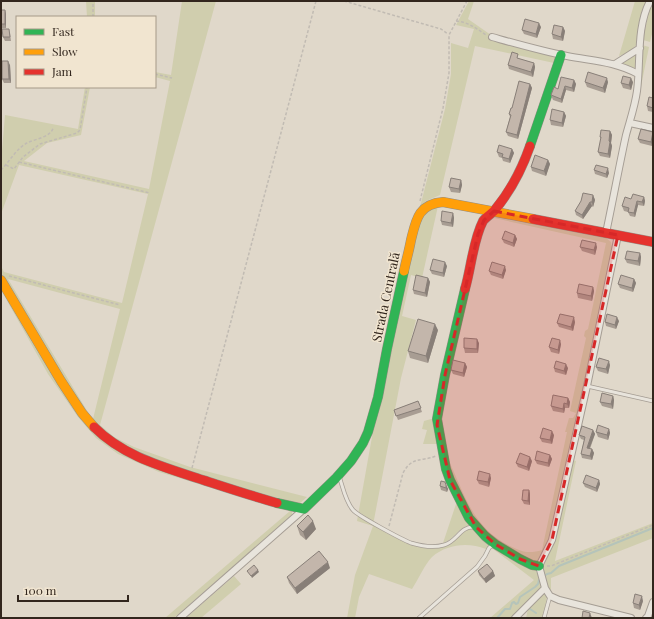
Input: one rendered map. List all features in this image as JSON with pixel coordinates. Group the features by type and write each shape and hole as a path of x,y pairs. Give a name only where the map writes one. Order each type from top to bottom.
{"street":[{"path":"606,233 637,91 640,48 646,10 650,1"},
{"path":"492,37 562,55 615,64 638,74"},
{"path":"615,64 640,48"},
{"path":"540,569 520,560 495,544 476,527 469,518 450,480 437,419 444,375 478,234 484,220 494,211 521,171 562,55"},
{"path":"630,123 653,128"},
{"name":"Strada Centrală","path":"180,618 304,509 350,462 362,445 374,415 416,218 421,210 436,202 443,202 653,242"},
{"path":"618,235 587,386 552,540 540,569 544,585 550,596 559,600 631,618"},
{"path":"5,278 46,359 84,415 97,430 116,446 161,466 190,476 289,506 304,509"},
{"path":"515,618 544,585"},
{"path":"646,618 653,602"}],"lane":[{"path":"587,386 653,401"},
{"path":"338,474 348,502 353,510 410,543 433,547 446,545 464,529 476,527"},
{"path":"419,618 477,567 489,548 495,544"},
{"path":"544,618 550,596"}],"path":[{"path":"93,1 93,16"},
{"path":"190,476 316,1"},
{"path":"344,1 441,29 449,35"},
{"path":"420,204 443,108 449,73 449,35 467,1"},
{"path":"456,21 471,24 492,37"},
{"path":"156,74 172,78"},
{"path":"6,165 14,169 23,157 40,144 77,133 80,130 87,88"},
{"path":"1,170 25,144 49,134 54,128"},
{"path":"19,162 150,192"},
{"path":"5,278 120,305"},
{"path":"388,531 403,473 406,468 410,463 417,460 428,459 436,456 443,449"},
{"path":"540,569 653,526"}],"highlighted area":[{"path":"494,211 618,235 552,540 539,566 520,559 495,544 476,527 450,480 437,425 445,375 478,234 484,220"}],"shaded area":[{"path":"86,1 95,1 95,16 87,16"},
{"path":"182,1 216,1 100,425 114,437 134,447 190,467 307,497 298,505 278,501 135,453 92,423 23,315 1,275 1,266 4,272 122,303 148,194 19,165 1,214 1,162 5,115 78,129 85,88 90,88 81,135 47,143 24,161 149,189 170,81 156,77 156,72 171,75","holes":["8,279 120,309 92,419"]},
{"path":"469,1 474,1 468,19 491,35 557,56 554,63 475,46 440,195 426,201 420,207 445,109 451,74 451,43 468,48 474,29 456,25"},
{"path":"635,1 647,1 642,11 638,43 630,52 619,56"},
{"path":"653,5 653,30 650,42 643,40 649,9"},
{"path":"642,45 649,47 641,86 640,73"},
{"path":"637,52 636,71 620,63"},
{"path":"438,206 422,278 411,275 402,316 416,320 401,378 373,525 401,540 421,548 431,549 441,547 451,543 466,530 470,529 474,529 492,544 486,549 472,545 465,545 444,549 429,560 412,589 369,574 359,597 355,618 347,618 355,575 373,526 357,521 375,420 419,221 426,211"},
{"path":"497,216 606,238 611,242 612,248 580,403 550,537 538,562 533,563 496,543 471,517 447,464 449,461 472,510 487,530 497,539 518,550 529,552 542,550 567,432 565,432 569,418 573,418 576,413 570,411 586,338 584,336 585,331 588,329 606,243 494,218"},
{"path":"1,285 105,441 292,510 292,515 174,618 165,618 290,511 159,472 118,454 96,438 78,417 48,374 1,290"},
{"path":"434,419 439,444 423,444 427,430 422,429 424,421"},
{"path":"573,460 576,461 555,561 653,523 653,538 551,578 551,591 544,579 542,564"},
{"path":"458,498 472,525 464,527 451,539 443,543"},
{"path":"495,547 535,569 542,584 538,593 513,618 490,618 534,580 493,549"},
{"path":"234,576 241,584 201,618 186,618"},
{"path":"545,591 547,597 543,618 526,618 528,609"}],"building":[{"path":"1,10 5,10 5,24 1,24"},
{"path":"525,19 539,23 536,34 522,30"},
{"path":"554,25 563,27 561,37 552,34"},
{"path":"2,29 9,29 10,37 3,37"},
{"path":"512,52 518,54 517,58 534,63 531,72 508,65"},
{"path":"2,61 8,61 9,79 2,79"},
{"path":"588,72 607,78 603,88 585,82"},
{"path":"623,76 631,78 629,85 621,83"},
{"path":"561,77 574,80 572,88 565,86 561,99 551,95 554,87 558,89"},
{"path":"519,81 530,84 517,135 506,132 511,115 509,114"},
{"path":"649,97 653,98 653,108 647,106"},
{"path":"552,109 564,112 562,123 550,120"},
{"path":"641,129 653,132 651,142 638,139"},
{"path":"601,130 610,131 608,154 598,152"},
{"path":"499,145 512,149 509,159 502,157 503,154 497,152"},
{"path":"535,155 548,160 544,171 531,167"},
{"path":"596,165 608,168 606,174 594,170"},
{"path":"451,178 461,180 459,189 449,187"},
{"path":"583,193 593,195 592,202 590,202 582,215 575,211 581,201"},
{"path":"633,194 644,197 642,202 637,201 634,213 628,212 629,208 622,206 625,197 631,199"},
{"path":"442,211 453,213 451,223 441,221"},
{"path":"505,231 515,235 513,243 502,239"},
{"path":"582,240 596,243 594,250 580,247"},
{"path":"627,251 640,253 638,261 625,259"},
{"path":"433,259 445,262 443,273 430,270"},
{"path":"492,262 505,266 502,275 489,271"},
{"path":"416,275 428,278 425,293 413,290"},
{"path":"621,275 634,279 632,288 618,284"},
{"path":"579,284 593,287 591,296 577,293"},
{"path":"560,314 574,317 571,327 557,323"},
{"path":"607,314 617,317 615,325 605,322"},
{"path":"418,319 435,324 426,356 408,351"},
{"path":"464,338 477,339 477,349 464,348"},
{"path":"552,338 560,340 558,350 549,347"},
{"path":"599,358 609,361 606,369 596,367"},
{"path":"453,360 465,363 463,373 451,370"},
{"path":"556,361 566,364 564,371 554,368"},
{"path":"602,393 613,396 611,404 600,402"},
{"path":"553,395 568,398 567,404 564,403 563,409 551,406"},
{"path":"418,401 421,408 396,416 394,410"},
{"path":"598,425 609,429 607,435 596,432"},
{"path":"582,426 593,430 587,448 592,449 590,456 581,454 585,437 579,435"},
{"path":"543,428 552,431 550,440 540,438"},
{"path":"537,451 550,455 548,463 535,460"},
{"path":"520,453 530,457 527,467 516,463"},
{"path":"479,471 490,474 488,482 477,480"},
{"path":"586,475 599,480 596,488 583,483"},
{"path":"441,481 445,482 446,488 440,486"},
{"path":"523,490 529,490 528,501 522,500"},
{"path":"308,515 313,521 303,532 297,526"},
{"path":"319,551 328,562 295,588 287,577"},
{"path":"487,564 493,571 484,579 478,571"},
{"path":"254,565 258,570 251,576 247,571"},
{"path":"635,594 642,596 639,605 633,603"},
{"path":"583,611 590,613 589,618 582,618"}],"waterway":[{"path":"497,618 505,609 510,609 512,603 518,603 520,597 535,587 539,580 559,566 653,528"},
{"path":"530,609 536,613"}],"traffic: fast":[{"path":"530,146 561,55"},
{"path":"277,503 304,509 336,478 351,461 363,443 368,432 378,397 404,271"},
{"path":"465,289 445,375 437,419 446,469 469,518 485,536 520,559 532,565 539,566"}],"traffic: slow":[{"path":"404,271 417,220 423,210 435,203 443,202 533,219"},
{"path":"1,280 61,381 82,413 94,427"}],"traffic: jam":[{"path":"465,289 474,246 483,221 500,204 519,172 530,146"},
{"path":"533,219 653,242"},
{"path":"94,427 118,446 145,460 277,503"}]}
